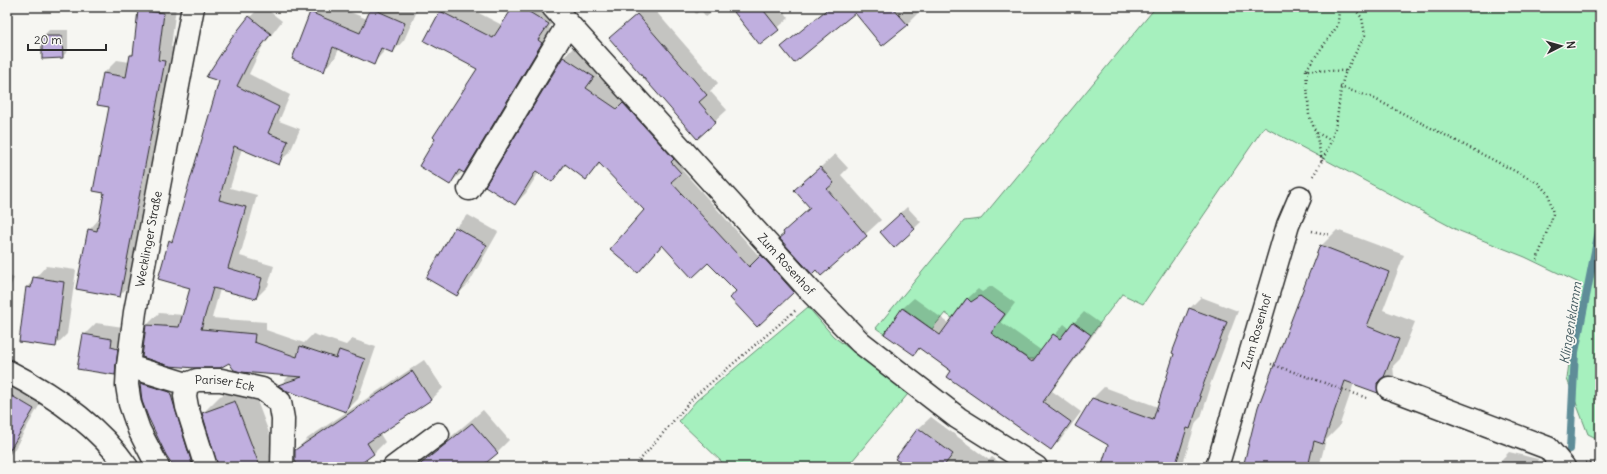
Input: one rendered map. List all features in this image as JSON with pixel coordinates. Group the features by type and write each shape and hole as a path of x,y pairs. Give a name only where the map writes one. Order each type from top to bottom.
{"street":[{"name":"Wecklinger Straße","path":"158,467 139,430 130,404 127,385 128,366 135,312 193,7"},
{"name":"Zum Rosenhof","path":"553,7 814,296 860,342 958,418 1036,467"},
{"path":"469,189 568,24"},
{"name":"Zum Rosenhof","path":"1217,467 1288,225 1300,197"},
{"path":"128,366 187,384"},
{"path":"7,371 30,382 69,409 97,432 127,467"},
{"name":"Pariser Eck","path":"206,467 187,407 185,396 187,384 197,380 221,380 262,389 280,402 283,419 282,467"},
{"path":"1389,388 1548,448 1564,467"},
{"path":"394,467 438,434"}],"path":[{"path":"1322,161 1316,133 1309,115 1306,70 1338,25 1339,7"},
{"path":"1300,197 1322,161 1331,140 1336,123 1340,87 1346,71 1364,35 1362,18 1353,7"},
{"path":"1306,70 1346,71"},
{"path":"1340,87 1371,97 1538,183 1549,195 1553,214 1536,262"},
{"path":"1316,133 1331,140"},
{"path":"634,467 694,397 814,296"},
{"path":"1291,371 1355,394"}],"green space":[{"path":"1156,7 1600,7 1600,440 1588,434 1567,379 1579,283 1525,257 1457,230 1264,127 1143,304 1122,294 1091,335 1073,322 1060,339 1053,334 1035,359 1029,359 1015,350 1013,353 968,347 999,322 1005,314 982,298 976,305 966,299 952,318 945,313 932,329 903,308 884,334 876,328 964,221 981,219"},
{"path":"808,307 833,336 908,394 847,467 723,467 724,464 679,421 696,401"}],"building":[{"path":"513,7 521,7 549,24 538,40 542,43 464,173 459,170 450,185 419,166 435,139 433,137 477,69 424,41 440,11 493,38"},
{"path":"730,7 761,7 779,30 760,45"},
{"path":"830,7 892,7 908,25 882,46 855,13 794,63 781,47"},
{"path":"371,8 405,23 393,53 381,48 374,65 333,47 324,72 292,59 310,12 360,33"},
{"path":"138,10 164,13 158,60 165,61 120,297 76,289 88,229 97,231 104,193 93,191 109,107 97,105 103,73 126,77 130,55 133,55"},
{"path":"637,14 707,95 699,102 716,122 697,139 609,38"},
{"path":"249,16 271,34 250,60 237,86 279,107 268,133 288,141 279,165 234,146 219,200 246,207 228,268 262,278 256,299 213,288 201,329 255,334 254,342 297,357 300,346 336,358 339,350 365,359 346,412 285,390 278,385 302,377 241,372 234,370 229,363 220,368 169,366 142,357 146,325 179,327 190,288 158,279 169,240 172,242 219,81 206,77 228,43"},
{"path":"42,36 62,36 63,58 42,59"},
{"path":"563,57 594,77 586,88 617,109 623,103 674,159 671,162 681,173 671,182 749,267 761,255 794,292 757,327 730,298 736,291 708,263 692,278 662,245 638,273 610,249 644,210 599,163 586,180 565,164 552,182 536,171 515,205 485,186"},
{"path":"820,167 834,183 827,189 867,236 821,276 816,270 812,274 779,238 784,234 783,232 810,208 794,190"},
{"path":"901,213 915,229 894,248 880,232"},
{"path":"455,227 487,245 457,296 426,278"},
{"path":"1320,245 1389,272 1367,326 1399,339 1384,377 1377,383 1378,393 1345,381 1323,444 1314,441 1308,467 1243,467 1258,407"},
{"path":"33,277 64,282 56,347 19,342 26,287 31,288"},
{"path":"980,296 1005,314 991,333 1032,362 1053,334 1060,339 1073,322 1091,335 1043,402 1071,422 1051,450 947,377 951,371 919,348 914,355 884,334 902,308 940,335 967,298 971,302"},
{"path":"1189,308 1227,322 1199,396 1201,397 1190,429 1187,428 1175,467 1101,467 1108,445 1075,426 1092,398 1153,420 1174,354 1172,353"},
{"path":"83,334 112,339 111,347 118,349 115,375 77,369"},
{"path":"412,371 431,400 367,443 374,454 356,467 299,467 295,461 295,450"},
{"path":"140,383 170,392 193,467 174,467 166,455 142,401"},
{"path":"7,393 34,409 7,455"},
{"path":"235,401 260,467 218,467 202,413"},
{"path":"472,423 498,453 481,467 417,467"},
{"path":"918,428 953,454 943,467 906,467 895,459"}],"waterway":[{"name":"Klingenklamm","path":"1570,449 1575,352 1600,226"}]}
